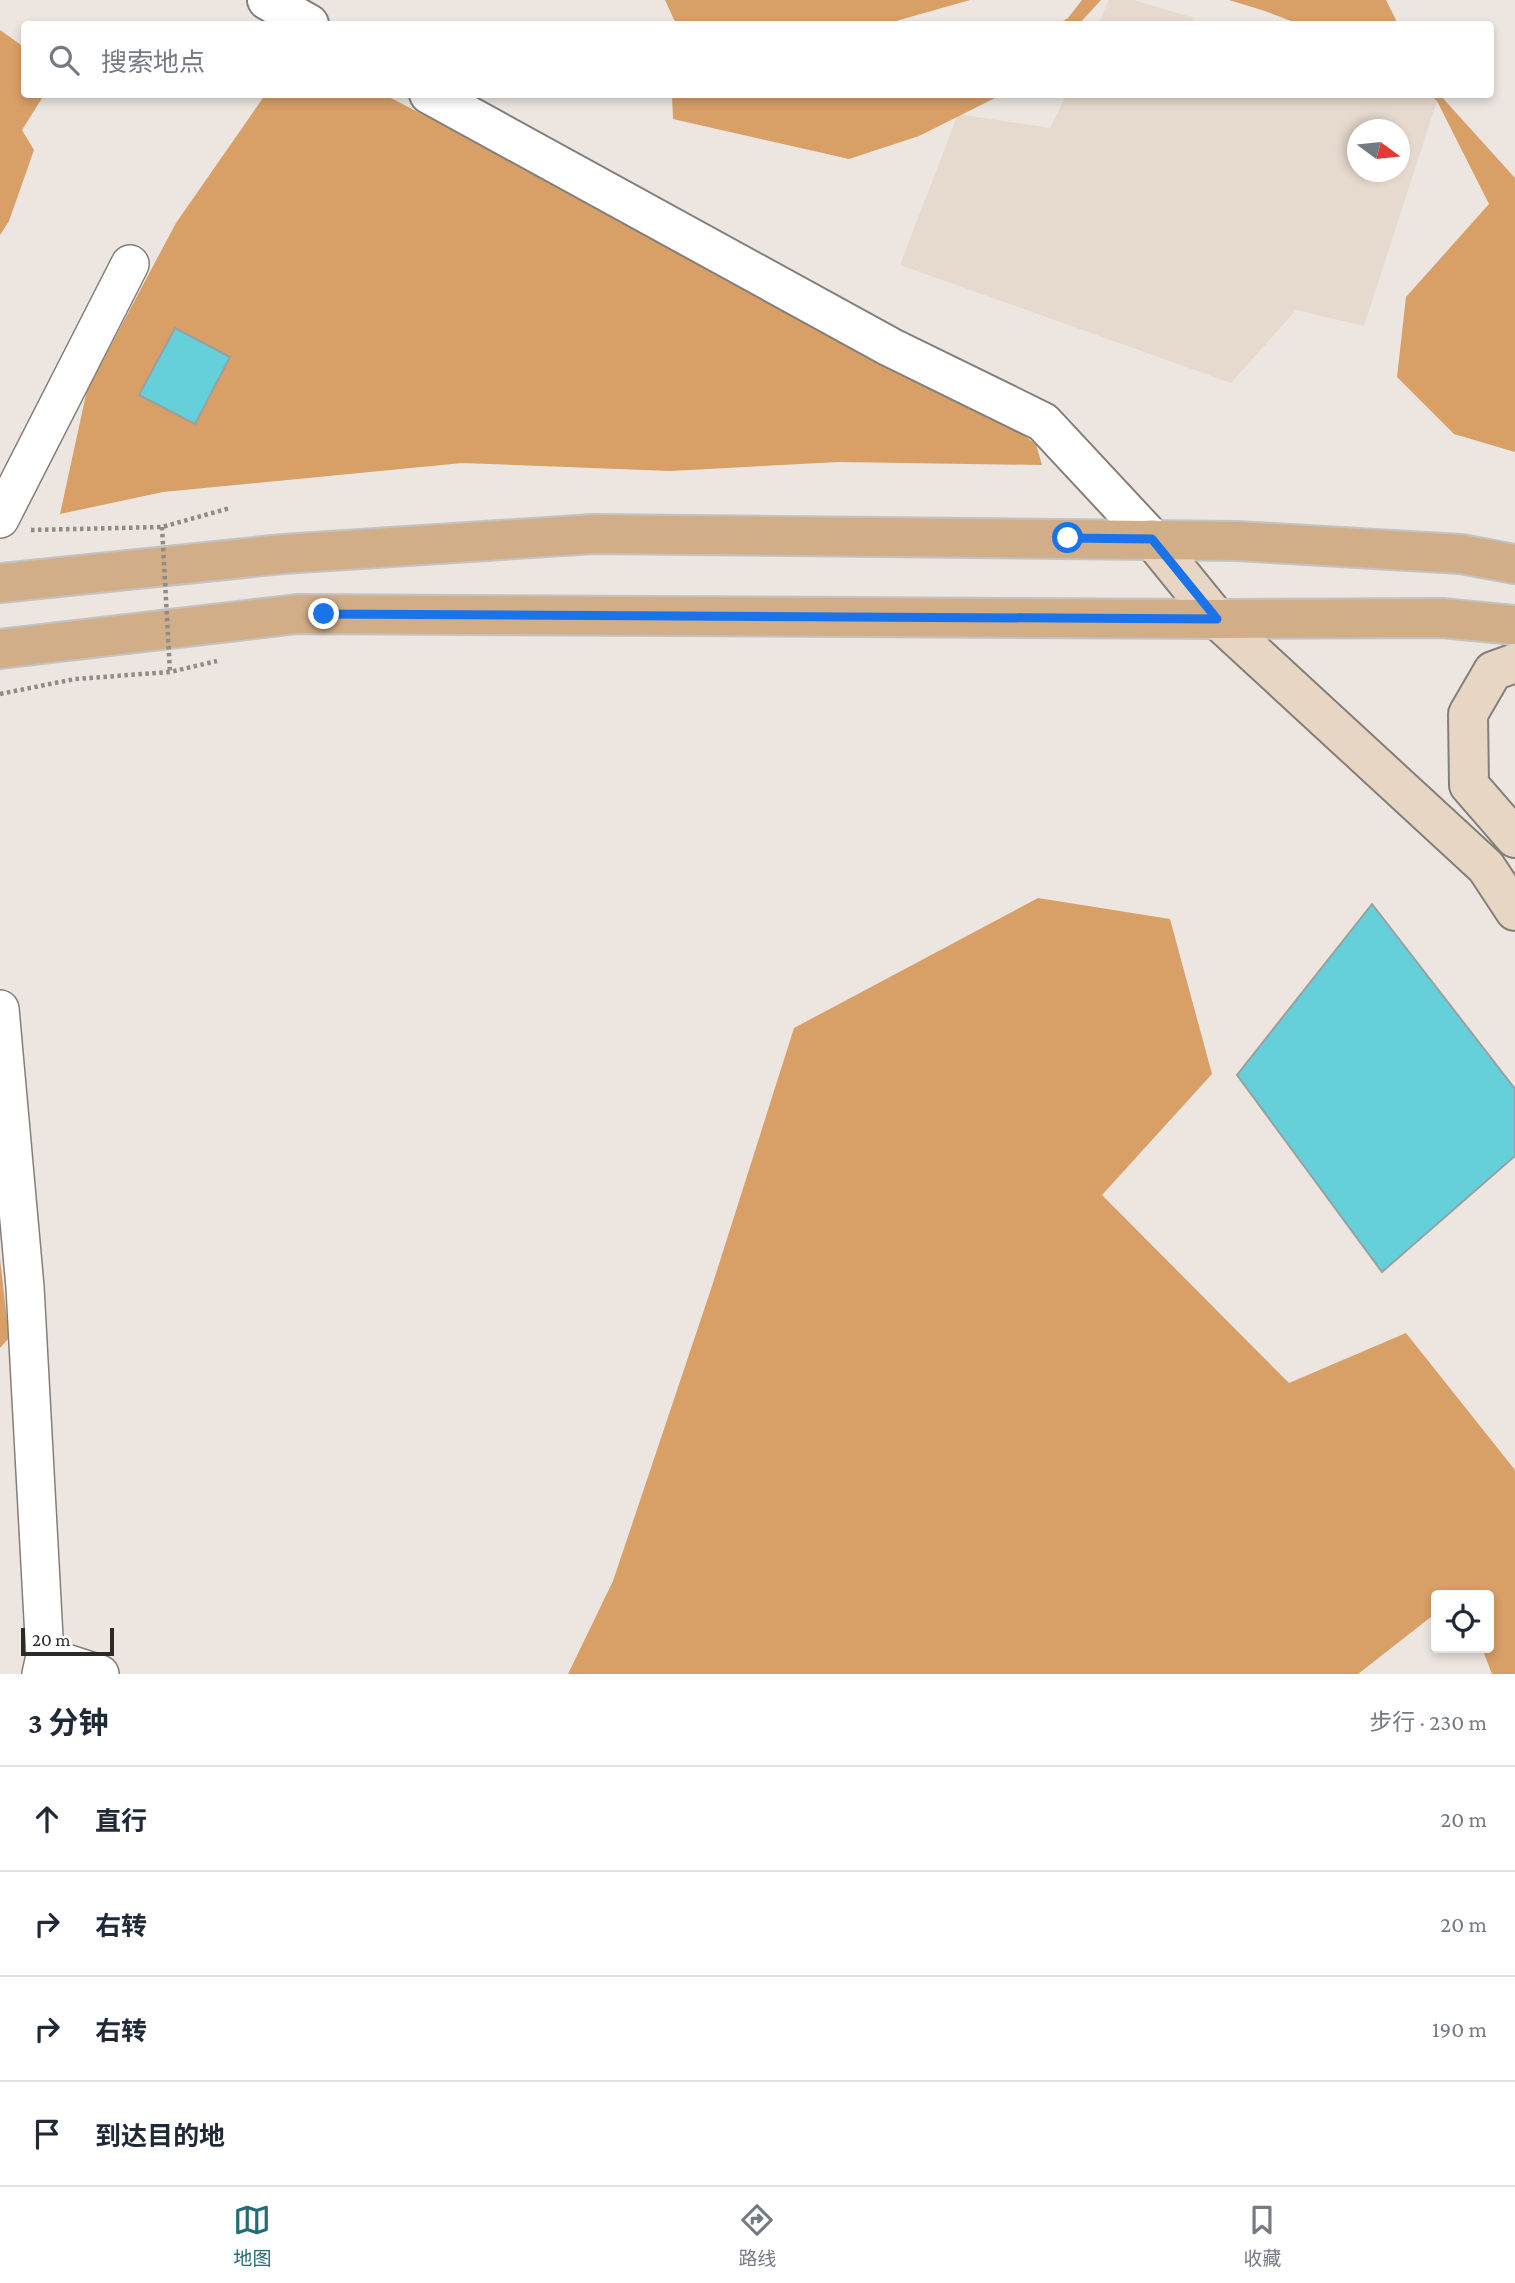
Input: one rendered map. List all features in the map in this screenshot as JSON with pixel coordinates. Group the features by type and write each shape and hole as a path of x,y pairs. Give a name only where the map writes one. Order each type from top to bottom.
{"main road":[{"path":"0,583 283,555 594,534 1238,541 1461,554 1515,564"},
{"path":"1152,539 1217,619 1500,864 1515,911"},
{"path":"0,649 297,614 1442,618 1515,625"},
{"path":"1515,663 1493,671 1468,714 1469,785 1515,838"}],"street":[{"path":"267,0 304,21"},
{"path":"436,98 890,346 1043,422 1152,539"},
{"path":"0,519 130,264"},
{"path":"0,1009 25,1287 43,1665 100,1674"}],"path":[{"path":"56,528 162,527 230,508"},
{"path":"162,527 170,672"},
{"path":"0,694 75,679 170,672 223,659"}],"shaded area":[{"path":"665,0 970,0 896,21 675,21"},
{"path":"1082,0 1101,0 1082,21 1063,21"},
{"path":"1109,0 1134,0 1194,18 1192,21 1099,21"},
{"path":"1229,0 1386,0 1396,21 1291,21"},
{"path":"0,30 21,45 21,98 42,98 22,130 34,150 9,221 0,235"},
{"path":"263,98 391,98 606,209 1010,426 1036,444 1042,465 839,462 670,471 462,463 163,492 60,514 87,390 176,223"},
{"path":"672,98 995,98 919,136 849,159 673,119"},
{"path":"1065,98 1429,98 1437,101 1364,326 1296,310 1231,383 900,265 958,114 1050,128"},
{"path":"1433,98 1443,98 1515,178 1515,452 1454,434 1397,377 1406,297 1489,204 1437,101"},
{"path":"1038,898 1170,919 1212,1074 1102,1195 1289,1383 1406,1333 1515,1470 1515,1674 1492,1674 1484,1653 1494,1653 1494,1590 1431,1590 1431,1617 1358,1674 568,1674 613,1581 712,1286 794,1028"},
{"path":"0,1258 9,1338 0,1348"}],"building":[{"path":"175,328 230,357 195,424 139,395"},
{"path":"1372,904 1515,1089 1515,1156 1382,1272 1237,1075"}],"route":[{"path":"324,614 1217,619 1152,539 1068,538"}]}
